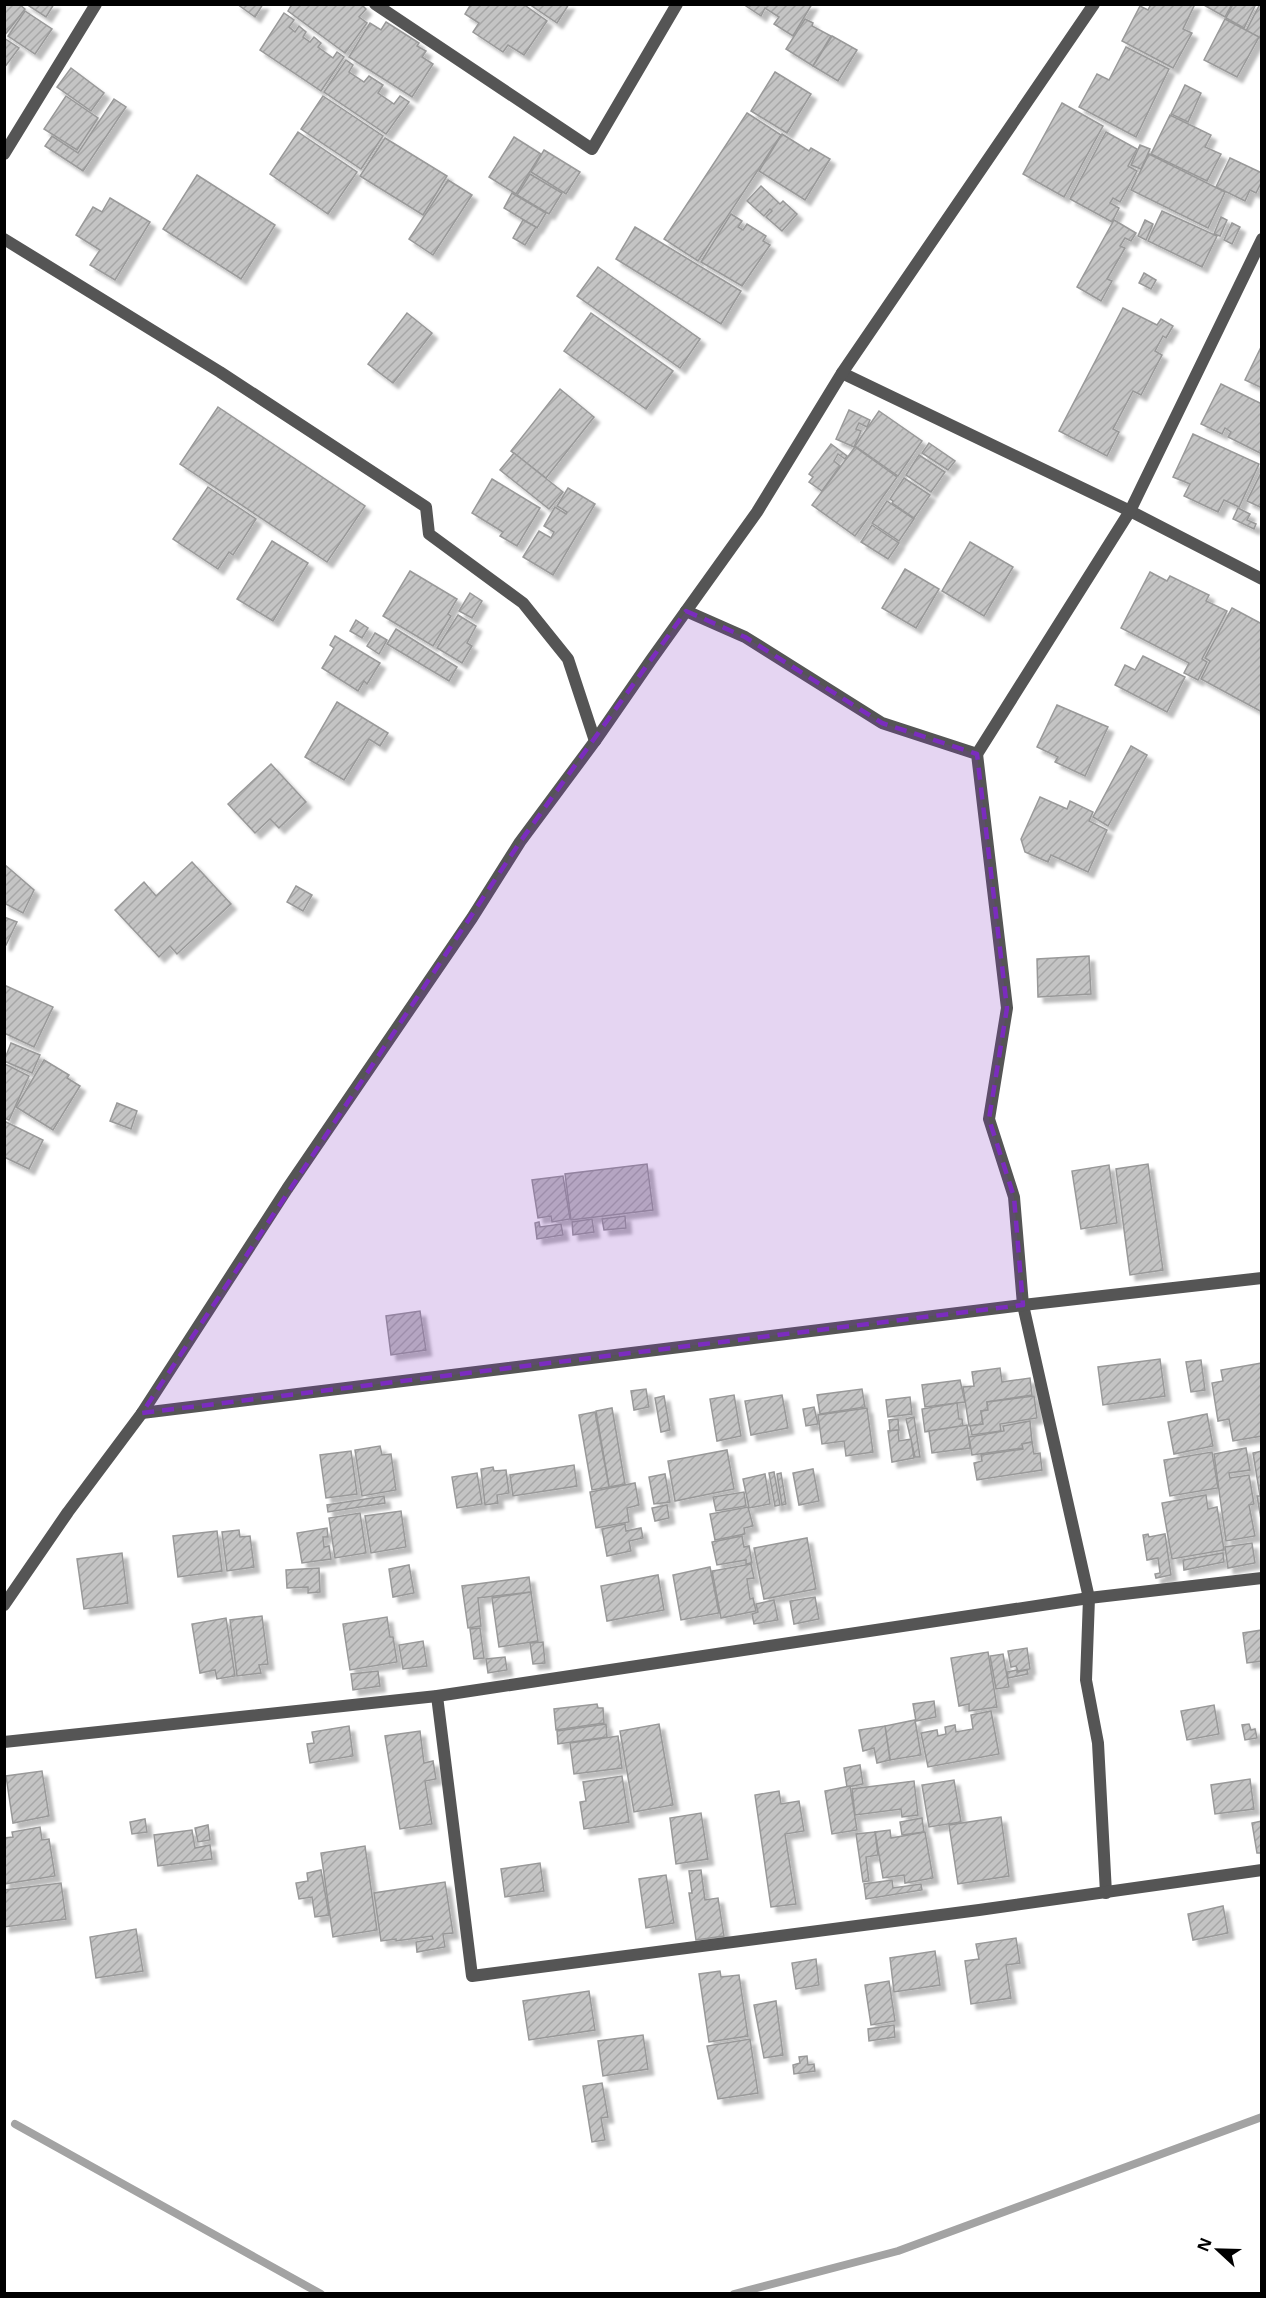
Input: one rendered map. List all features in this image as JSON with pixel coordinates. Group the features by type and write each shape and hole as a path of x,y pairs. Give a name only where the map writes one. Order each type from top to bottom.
{"street":[{"path":"4,154 96,4"},
{"path":"375,4 592,149 677,4"},
{"path":"4,1605 68,1512 142,1413 294,1180 472,918 520,842 595,741 757,512 842,373 1094,4"},
{"path":"4,239 220,372 426,507 429,534 523,603 568,658 595,741"},
{"path":"1106,1893 1098,1743 1086,1680 1089,1598 1023,1305 1014,1197 989,1119 1007,1008 977,754 1130,511 1258,255 1262,239"},
{"path":"842,373 1130,511 1262,579"},
{"path":"686,610 745,637 882,723 977,754"},
{"path":"142,1413 1262,1278"},
{"path":"4,1742 437,1696 1089,1598 1262,1578"},
{"path":"437,1696 472,1976 1106,1893 1262,1870"}],"highlighted area":[{"path":"686,611 745,637 882,723 977,754 1007,1008 989,1119 1014,1197 1023,1305 142,1413 520,842"}],"building":[{"path":"4,4 19,4 25,9 4,36"},
{"path":"26,4 54,4 46,17"},
{"path":"237,4 263,4 255,17"},
{"path":"292,4 361,4 366,9 359,17 367,23 345,53 288,11"},
{"path":"471,4 523,4 547,21 524,55 508,45 503,52 473,32 479,23 465,14"},
{"path":"529,4 569,4 557,23"},
{"path":"743,4 812,4 793,36 774,24 779,17 765,8 761,16"},
{"path":"1151,4 1195,4 1183,29 1192,33 1173,68 1122,41 1140,6 1148,10"},
{"path":"1202,4 1232,4 1225,17"},
{"path":"1233,4 1256,4 1244,28 1226,18"},
{"path":"1262,4 1262,39 1246,31"},
{"path":"25,11 52,29 35,54 8,36"},
{"path":"284,13 294,20 289,27 295,32 299,26 306,32 303,37 310,42 314,37 321,43 318,47 333,58 337,52 344,57 321,91 260,50"},
{"path":"805,19 813,23 812,26 831,36 813,66 786,49"},
{"path":"1225,19 1259,37 1237,77 1204,60"},
{"path":"386,22 419,43 417,46 426,51 422,57 433,64 412,97 349,57 370,23 381,30"},
{"path":"832,36 857,50 838,81 813,66"},
{"path":"4,38 19,48 4,68"},
{"path":"1126,47 1169,69 1136,137 1079,107 1097,74 1109,80"},
{"path":"346,60 353,65 349,72 364,82 369,76 383,85 378,93 394,104 400,96 409,102 386,134 324,92"},
{"path":"71,68 104,93 91,111 57,87"},
{"path":"775,72 811,94 787,133 751,111"},
{"path":"1185,85 1201,93 1188,122 1171,114"},
{"path":"66,96 98,118 77,150 44,129"},
{"path":"323,96 383,136 361,169 301,129"},
{"path":"114,99 126,107 83,171 45,146 52,136 78,153"},
{"path":"1062,103 1103,126 1064,197 1023,174"},
{"path":"747,113 781,135 698,261 664,239"},
{"path":"1170,115 1211,135 1205,147 1221,154 1207,181 1151,154"},
{"path":"298,132 357,172 328,214 270,174"},
{"path":"1106,132 1137,149 1128,166 1137,171 1120,202 1113,198 1110,203 1119,208 1112,222 1070,199"},
{"path":"782,134 809,151 811,148 830,159 805,200 759,171"},
{"path":"514,137 541,154 516,194 489,177"},
{"path":"385,138 447,176 423,215 360,176"},
{"path":"1140,145 1150,149 1141,169 1131,165"},
{"path":"544,150 580,172 566,194 531,172"},
{"path":"1149,154 1225,192 1208,228 1131,190"},
{"path":"1230,158 1262,173 1262,181 1256,193 1250,190 1245,201 1216,187"},
{"path":"530,174 562,193 549,214 517,195"},
{"path":"197,175 275,225 241,279 163,229"},
{"path":"448,180 472,195 433,255 409,239"},
{"path":"761,186 780,204 783,201 797,214 782,231 766,217 772,211 770,209 764,216 747,201"},
{"path":"512,193 546,213 537,228 504,208"},
{"path":"110,198 150,222 115,280 90,265 100,250 76,235 93,207 102,212"},
{"path":"1162,211 1217,236 1202,267 1148,241"},
{"path":"731,214 742,221 738,227 743,230 747,224 766,236 763,241 770,245 742,286 701,262"},
{"path":"1221,217 1227,220 1220,236 1214,234"},
{"path":"523,220 536,227 525,245 513,238"},
{"path":"1114,220 1136,233 1131,241 1125,238 1120,246 1125,248 1107,279 1112,281 1101,301 1077,287"},
{"path":"1145,220 1153,224 1146,240 1138,236"},
{"path":"1232,223 1240,227 1232,244 1224,240"},
{"path":"635,227 741,291 721,324 616,259"},
{"path":"598,267 700,339 680,368 577,296"},
{"path":"1144,273 1156,280 1151,289 1139,283"},
{"path":"1123,308 1157,325 1161,319 1173,326 1166,338 1163,336 1155,351 1162,355 1141,395 1133,391 1113,429 1119,432 1107,456 1059,431"},
{"path":"407,313 432,333 393,383 368,364"},
{"path":"591,313 673,371 646,409 564,351"},
{"path":"1262,345 1262,388 1245,380"},
{"path":"1221,384 1262,404 1262,454 1228,437 1231,432 1225,428 1222,434 1201,424"},
{"path":"560,389 594,417 546,478 511,451"},
{"path":"218,407 365,506 327,562 180,464"},
{"path":"849,410 870,420 867,427 859,423 856,429 861,431 854,447 836,439"},
{"path":"879,411 922,441 898,476 855,446"},
{"path":"1193,434 1259,464 1239,507 1224,500 1218,512 1184,496 1190,484 1173,477"},
{"path":"929,443 955,461 948,470 922,453"},
{"path":"831,444 847,456 845,459 838,454 834,461 840,466 822,491 809,482 813,477 809,474"},
{"path":"855,447 897,477 855,536 812,505"},
{"path":"514,453 563,492 549,509 500,470"},
{"path":"919,455 945,472 931,492 906,475"},
{"path":"1262,471 1262,508 1247,501"},
{"path":"904,478 930,495 914,518 892,503 890,499"},
{"path":"492,479 540,508 517,546 500,536 503,532 472,513"},
{"path":"208,487 256,519 233,555 229,552 218,569 173,539"},
{"path":"568,488 595,504 553,575 523,557 539,531 551,538 554,532 544,526 555,507 566,514 567,512 557,506"},
{"path":"887,501 914,519 899,541 872,523"},
{"path":"1238,508 1250,514 1247,520 1256,524 1254,529 1233,519"},
{"path":"872,525 899,543 888,559 861,542"},
{"path":"272,541 308,563 273,621 237,599"},
{"path":"970,542 1013,567 984,616 942,591"},
{"path":"905,569 939,589 916,628 882,608"},
{"path":"410,571 457,599 448,614 451,616 433,646 383,616"},
{"path":"1150,572 1167,581 1170,576 1209,595 1206,601 1227,611 1202,659 1207,662 1198,680 1184,673 1189,663 1121,628"},
{"path":"470,593 482,601 472,618 459,611"},
{"path":"1232,608 1262,624 1262,712 1201,679 1210,661 1205,658"},
{"path":"458,615 476,626 467,643 472,646 462,663 437,648"},
{"path":"356,620 368,628 362,638 350,631"},
{"path":"396,629 457,667 449,681 387,644"},
{"path":"375,633 387,640 379,654 367,646"},
{"path":"335,636 380,663 367,684 364,681 358,691 322,668 334,648 330,645"},
{"path":"1143,656 1185,677 1167,712 1115,685 1125,665 1135,670"},
{"path":"337,702 388,733 380,746 369,739 344,780 305,757"},
{"path":"1057,705 1108,727 1085,776 1055,762 1058,757 1037,747"},
{"path":"1131,746 1147,755 1108,826 1093,817"},
{"path":"271,764 306,802 279,828 270,819 255,833 228,804"},
{"path":"1040,797 1067,809 1070,801 1093,812 1089,821 1107,830 1088,872 1051,855 1048,862 1025,852 1021,839"},
{"path":"192,862 231,904 177,954 170,946 159,957 115,910 144,882 156,896"},
{"path":"4,864 34,890 23,913 4,903"},
{"path":"296,886 312,895 303,911 287,902"},
{"path":"4,917 17,922 6,945 4,945"},
{"path":"1089,956 1091,994 1038,997 1037,959"},
{"path":"4,985 53,1007 34,1047 4,1033"},
{"path":"11,1043 40,1055 32,1073 4,1061"},
{"path":"44,1060 69,1075 67,1078 80,1086 53,1130 16,1107"},
{"path":"5,1064 29,1076 9,1120 4,1118"},
{"path":"117,1103 137,1111 131,1129 110,1121"},
{"path":"4,1121 43,1140 29,1169 4,1157"},
{"path":"647,1164 653,1210 571,1220 565,1174"},
{"path":"1148,1164 1163,1270 1130,1275 1116,1169"},
{"path":"1109,1165 1117,1223 1081,1229 1072,1171"},
{"path":"563,1176 570,1219 552,1222 551,1216 538,1218 532,1180"},
{"path":"625,1216 626,1228 604,1230 602,1219"},
{"path":"592,1219 594,1232 573,1235 572,1222"},
{"path":"539,1222 540,1227 561,1224 563,1235 537,1239 535,1223"},
{"path":"420,1311 426,1350 391,1355 386,1316"},
{"path":"1160,1359 1165,1396 1103,1405 1098,1367"},
{"path":"1201,1360 1205,1390 1191,1392 1186,1362"},
{"path":"1262,1363 1262,1436 1233,1441 1229,1419 1218,1421 1212,1383 1223,1381 1221,1370"},
{"path":"1000,1368 1002,1382 1030,1378 1032,1395 987,1402 988,1410 981,1411 983,1424 969,1426 963,1387 974,1386 972,1372"},
{"path":"960,1380 965,1402 925,1407 922,1385"},
{"path":"646,1389 649,1407 634,1410 631,1391"},
{"path":"862,1389 865,1407 820,1414 817,1395"},
{"path":"734,1395 741,1436 717,1441 710,1399"},
{"path":"782,1395 788,1428 751,1435 745,1401"},
{"path":"664,1396 670,1430 661,1432 655,1398"},
{"path":"1034,1396 1037,1418 1000,1424 1001,1431 972,1435 970,1426 983,1424 981,1411 988,1410 987,1402"},
{"path":"910,1397 912,1414 888,1417 886,1400"},
{"path":"957,1403 959,1419 962,1419 963,1426 925,1432 922,1409"},
{"path":"814,1407 818,1424 806,1426 803,1409"},
{"path":"612,1408 625,1484 609,1487 596,1411"},
{"path":"867,1408 873,1452 846,1456 844,1441 822,1444 818,1415"},
{"path":"595,1412 609,1487 592,1490 579,1415"},
{"path":"1207,1414 1213,1446 1174,1454 1168,1422"},
{"path":"914,1417 920,1457 915,1457 906,1419"},
{"path":"898,1419 899,1430 890,1431 889,1420"},
{"path":"1030,1421 1032,1442 1022,1444 1023,1448 972,1455 969,1437 1004,1431 1003,1426"},
{"path":"967,1425 970,1448 932,1453 929,1431"},
{"path":"898,1430 899,1441 911,1439 914,1458 892,1462 888,1431"},
{"path":"1032,1442 1034,1454 1040,1453 1042,1470 977,1480 974,1463 982,1461 981,1455 1023,1449 1022,1444"},
{"path":"380,1446 382,1455 391,1454 396,1490 362,1496 355,1450"},
{"path":"1246,1448 1250,1470 1229,1473 1230,1478 1249,1475 1254,1504 1249,1505 1255,1536 1226,1541 1214,1454"},
{"path":"727,1450 734,1489 675,1501 668,1461"},
{"path":"351,1451 357,1494 326,1498 320,1455"},
{"path":"1262,1451 1262,1525 1253,1453"},
{"path":"1212,1452 1218,1488 1170,1496 1164,1460"},
{"path":"574,1465 577,1486 513,1496 510,1475"},
{"path":"493,1467 494,1471 506,1470 509,1493 497,1495 498,1503 485,1505 481,1469"},
{"path":"813,1469 819,1501 799,1505 793,1473"},
{"path":"774,1472 780,1505 775,1506 769,1473"},
{"path":"477,1473 482,1504 457,1508 452,1477"},
{"path":"781,1473 786,1504 782,1505 777,1474"},
{"path":"665,1474 670,1502 654,1504 649,1477"},
{"path":"765,1474 770,1504 749,1508 743,1479"},
{"path":"635,1483 639,1505 627,1508 629,1522 596,1528 590,1492"},
{"path":"744,1492 746,1506 716,1511 713,1497"},
{"path":"1206,1495 1208,1509 1217,1507 1224,1550 1172,1559 1162,1503"},
{"path":"384,1496 385,1503 328,1512 327,1505"},
{"path":"667,1505 669,1518 655,1521 652,1508"},
{"path":"748,1507 753,1526 744,1528 745,1534 715,1540 710,1514"},
{"path":"401,1511 406,1547 371,1553 365,1516"},
{"path":"360,1513 366,1553 335,1558 329,1518"},
{"path":"625,1524 626,1531 641,1528 643,1538 629,1541 631,1551 607,1556 602,1529"},
{"path":"327,1528 328,1537 323,1537 324,1547 329,1546 331,1559 302,1563 297,1533"},
{"path":"239,1530 240,1537 250,1536 254,1567 227,1571 222,1532"},
{"path":"217,1531 222,1571 178,1577 173,1536"},
{"path":"1148,1534 1149,1537 1165,1534 1171,1575 1156,1578 1155,1574 1160,1573 1158,1558 1147,1560 1143,1535"},
{"path":"742,1536 744,1547 749,1546 752,1563 746,1564 746,1560 717,1565 712,1542"},
{"path":"807,1538 816,1589 764,1599 754,1548"},
{"path":"1252,1543 1255,1563 1228,1568 1225,1547"},
{"path":"122,1553 128,1603 84,1609 77,1559"},
{"path":"1223,1553 1224,1562 1184,1570 1183,1560"},
{"path":"751,1564 754,1578 747,1579 750,1599 753,1598 756,1611 721,1618 712,1571"},
{"path":"409,1565 414,1593 393,1597 389,1569"},
{"path":"710,1567 719,1613 681,1620 673,1575"},
{"path":"319,1568 320,1592 308,1593 308,1587 287,1588 286,1570"},
{"path":"658,1575 664,1610 607,1621 601,1586"},
{"path":"529,1577 531,1592 478,1598 481,1626 468,1628 462,1586"},
{"path":"531,1592 538,1641 499,1647 492,1598"},
{"path":"815,1597 819,1619 794,1624 790,1601"},
{"path":"774,1600 778,1620 754,1624 752,1614 758,1612 756,1604"},
{"path":"262,1616 268,1664 259,1665 261,1673 237,1676 230,1620"},
{"path":"387,1617 397,1662 350,1670 343,1624"},
{"path":"226,1618 235,1676 217,1679 215,1670 200,1673 192,1624"},
{"path":"480,1628 484,1658 474,1659 470,1629"},
{"path":"1262,1630 1262,1661 1247,1663 1243,1633"},
{"path":"423,1641 427,1666 403,1669 399,1645"},
{"path":"543,1642 545,1663 533,1664 530,1643"},
{"path":"1027,1648 1030,1669 1018,1671 1016,1666 1011,1667 1008,1651"},
{"path":"988,1652 997,1707 969,1711 969,1704 959,1706 951,1658"},
{"path":"1003,1654 1009,1687 996,1689 990,1656"},
{"path":"505,1657 507,1670 488,1673 486,1659"},
{"path":"1017,1670 1017,1672 1027,1670 1028,1674 1008,1678 1007,1672"},
{"path":"378,1671 380,1686 353,1690 351,1674"},
{"path":"934,1701 936,1717 916,1721 913,1704"},
{"path":"597,1704 598,1708 603,1708 604,1723 556,1730 554,1709"},
{"path":"1214,1705 1219,1734 1187,1740 1181,1711"},
{"path":"991,1711 999,1754 928,1767 921,1733 937,1730 938,1736 946,1734 945,1727 955,1725 956,1732 973,1729 971,1715"},
{"path":"915,1720 921,1755 890,1760 885,1726"},
{"path":"606,1724 607,1737 558,1744 557,1731"},
{"path":"659,1724 673,1805 634,1812 620,1731"},
{"path":"1249,1724 1251,1730 1255,1729 1257,1738 1245,1740 1242,1725"},
{"path":"349,1726 353,1756 310,1763 307,1744 314,1743 312,1732"},
{"path":"885,1726 890,1760 877,1763 874,1748 863,1751 859,1730"},
{"path":"420,1731 424,1763 433,1761 436,1779 425,1781 432,1824 400,1829 385,1736"},
{"path":"618,1736 622,1768 574,1774 570,1743"},
{"path":"860,1765 863,1784 847,1787 844,1768"},
{"path":"42,1771 49,1816 13,1823 6,1776"},
{"path":"622,1776 629,1822 584,1829 580,1802 586,1801 583,1782"},
{"path":"1250,1779 1254,1809 1215,1814 1211,1785"},
{"path":"954,1780 961,1822 929,1827 922,1785"},
{"path":"914,1781 918,1815 902,1817 901,1809 855,1815 852,1789"},
{"path":"850,1786 857,1830 832,1834 825,1791"},
{"path":"779,1791 781,1804 799,1801 804,1831 785,1834 796,1904 771,1907 755,1795"},
{"path":"701,1813 708,1859 676,1864 670,1818"},
{"path":"1001,1817 1009,1876 958,1884 949,1825"},
{"path":"922,1818 924,1832 902,1835 900,1822"},
{"path":"145,1819 147,1832 132,1834 130,1822"},
{"path":"1262,1821 1262,1853 1257,1853 1252,1823"},
{"path":"208,1825 210,1840 198,1842 195,1828"},
{"path":"40,1827 42,1840 49,1839 55,1876 4,1884 4,1838 13,1837 12,1832"},
{"path":"192,1830 195,1848 210,1845 212,1859 158,1866 154,1835"},
{"path":"890,1830 891,1838 925,1832 933,1878 905,1883 904,1875 883,1878 875,1832"},
{"path":"875,1832 878,1855 866,1857 869,1881 863,1882 856,1834"},
{"path":"365,1846 377,1930 333,1937 321,1853"},
{"path":"540,1863 544,1891 505,1897 501,1869"},
{"path":"321,1870 329,1915 315,1917 312,1897 299,1899 296,1883 308,1881 307,1873"},
{"path":"701,1870 705,1900 718,1898 724,1936 696,1940 689,1893 692,1893 689,1871"},
{"path":"666,1875 674,1923 646,1928 639,1879"},
{"path":"892,1880 893,1888 921,1884 922,1890 866,1899 864,1884"},
{"path":"445,1882 453,1933 443,1934 445,1947 417,1952 416,1942 433,1939 432,1936 381,1941 374,1893"},
{"path":"61,1883 66,1919 4,1927 4,1890"},
{"path":"1223,1906 1228,1933 1193,1940 1188,1914"},
{"path":"136,1929 143,1971 96,1978 90,1937"},
{"path":"1016,1938 1020,1963 1006,1965 1011,1998 971,2004 965,1961 979,1959 976,1944"},
{"path":"935,1951 940,1985 894,1992 890,1958"},
{"path":"816,1959 819,1985 796,1989 792,1963"},
{"path":"720,1971 721,1977 739,1975 748,2036 709,2042 699,1974"},
{"path":"889,1981 895,2021 871,2025 865,1985"},
{"path":"589,1991 595,2030 529,2040 523,2001"},
{"path":"776,2001 783,2055 764,2058 754,2005"},
{"path":"894,2025 895,2037 869,2041 868,2029"},
{"path":"643,2035 648,2069 603,2076 598,2041"},
{"path":"750,2039 758,2093 718,2099 707,2046"},
{"path":"807,2056 808,2065 814,2064 815,2071 794,2074 793,2065 800,2063 799,2057"},
{"path":"602,2083 608,2117 601,2118 605,2140 592,2142 583,2086"}],"waterway":[{"path":"734,2294 898,2251 1262,2117"},
{"path":"15,2124 321,2294"}]}
